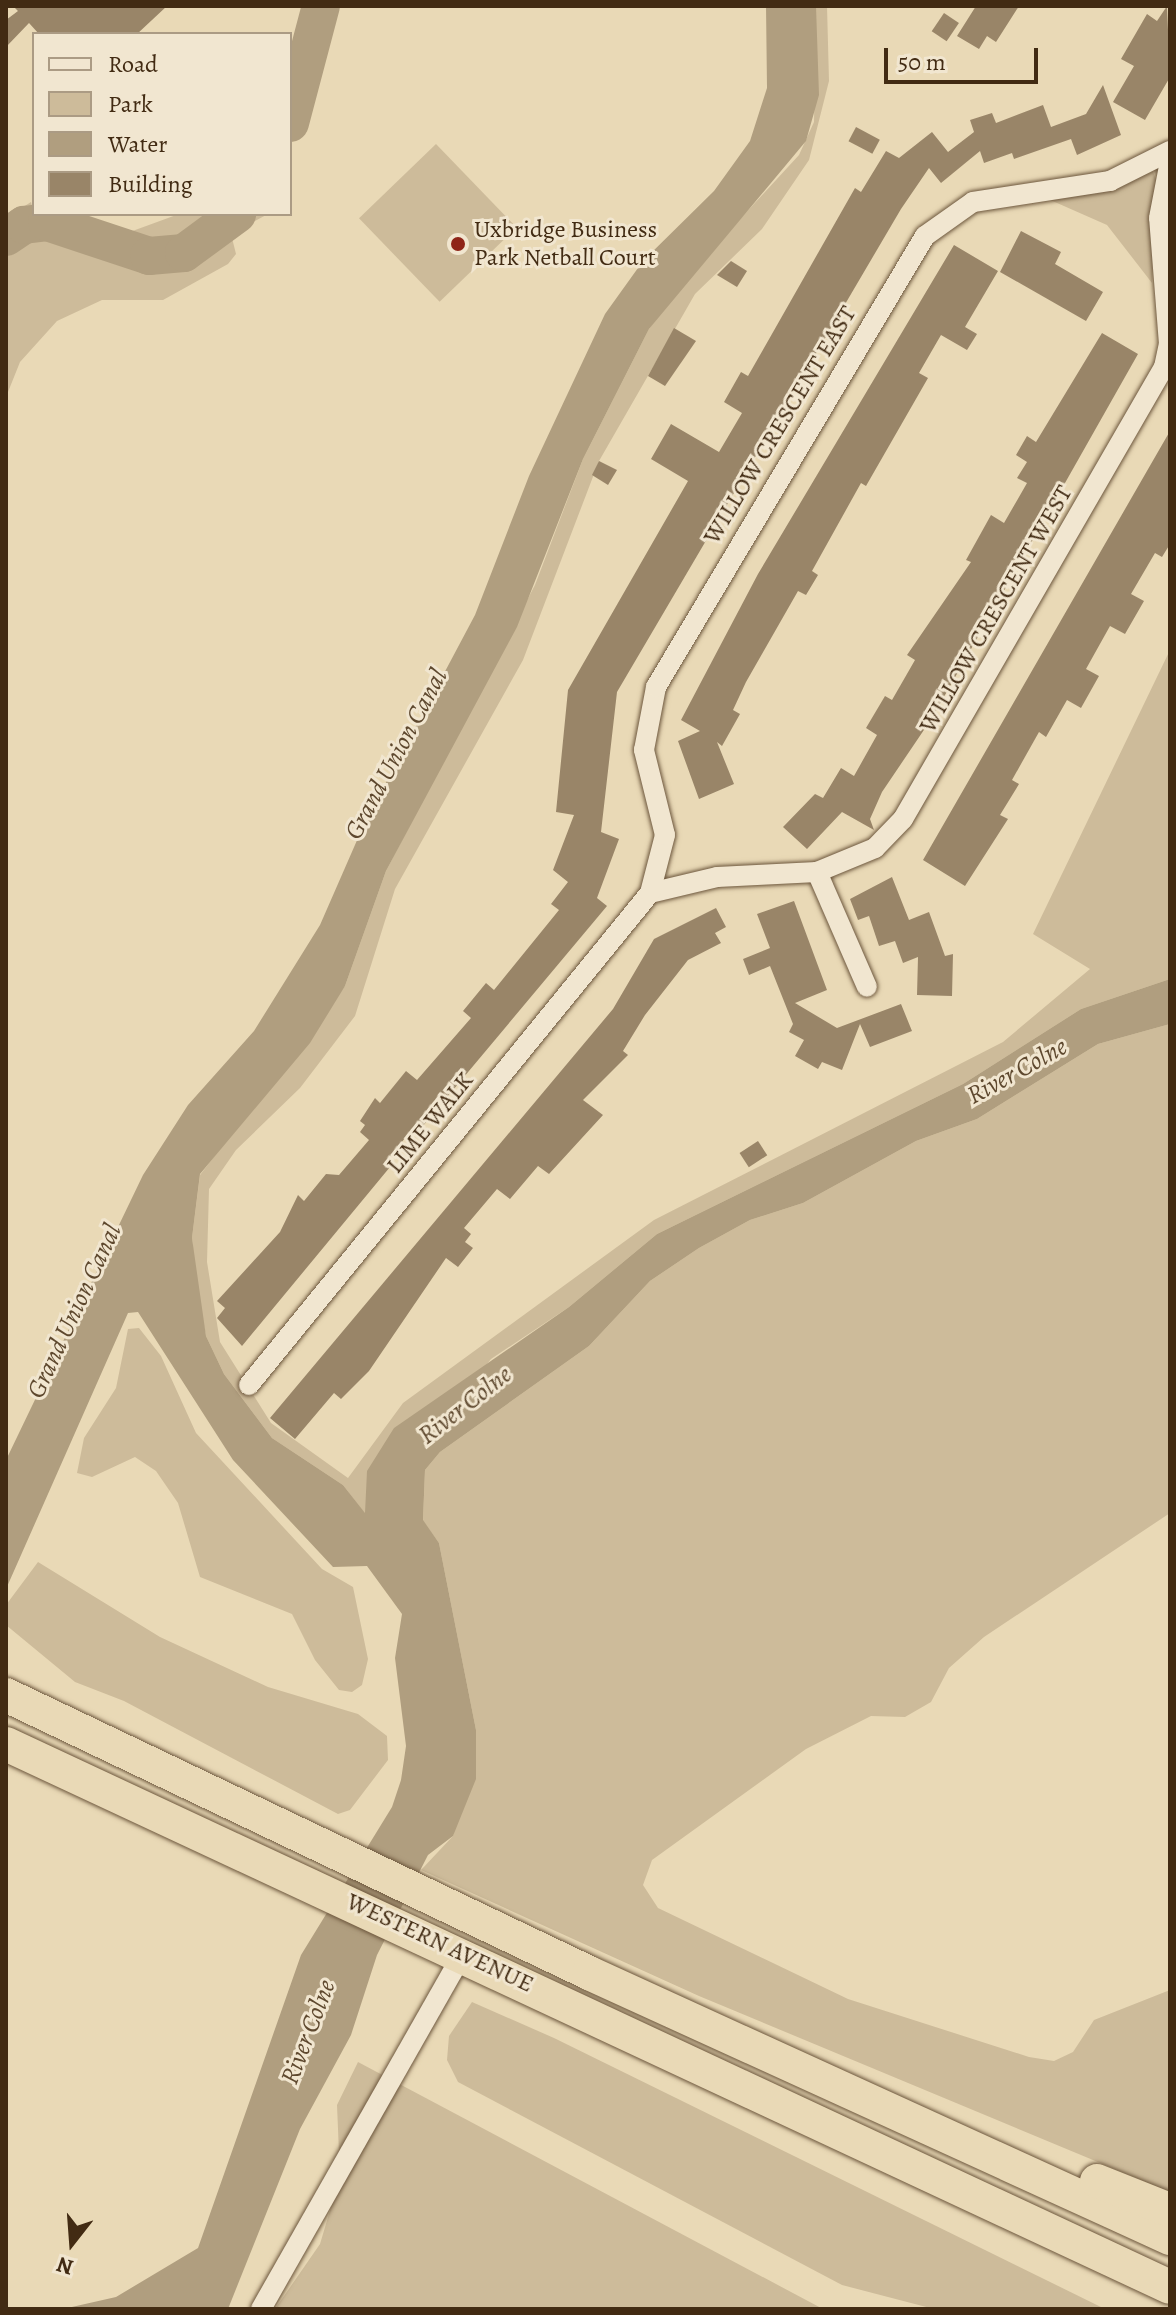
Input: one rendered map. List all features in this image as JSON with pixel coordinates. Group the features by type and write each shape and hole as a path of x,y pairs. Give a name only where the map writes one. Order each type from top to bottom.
{"highway":[{"name":"WESTERN AVENUE","path":"6,1695 589,1973"},
{"name":"WESTERN AVENUE","path":"6,1744 429,1937 872,2147"},
{"path":"589,1973 1170,2210"},
{"path":"589,1973 1170,2238"},
{"path":"872,2147 1170,2287"},
{"path":"872,2147 1169,2309"}],"street":[{"name":"WILLOW CRESCENT EAST","path":"650,893 665,835 644,750 656,687 914,251 939,222 973,202 1110,181 1170,151"},
{"name":"WILLOW CRESCENT WEST","path":"650,893 717,877 817,872 875,848 903,819 1159,378 1169,344 1159,218 1170,161"},
{"path":"817,872 867,987"},
{"name":"LIME WALK","path":"249,1385 650,893"},
{"path":"261,2309 463,1953"}],"green space":[{"path":"816,6 827,6 829,81 809,160 762,229 695,294 599,461 523,660 395,889 355,1016 300,1088 236,1150 209,1189 207,1262 220,1342 271,1423 348,1478 403,1403 654,1220 1003,1042 1090,969 1033,934 1170,650 1170,979 1081,1009 963,1084 657,1234 569,1307 491,1359 366,1515 343,1485 272,1438 224,1374 206,1336 196,1286 192,1238 200,1175 345,986 386,871 535,585 583,459 649,329 684,280 799,155 814,122"},
{"path":"436,144 517,227 440,302 359,218"},
{"path":"1153,172 1156,179 1152,283 1107,225 1048,199"},
{"path":"31,202 32,216 81,216 127,233 174,216 264,216 231,234 236,254 228,264 163,300 102,300 57,321 20,362 6,397 6,218"},
{"path":"1170,1024 1170,1513 984,1637 949,1668 931,1702 905,1717 871,1716 806,1749 652,1860 643,1885 658,1908 848,1999 1029,2057 1054,2061 1073,2052 1094,2020 1170,1990 1170,2192 699,1996 421,1870 453,1836 476,1730 439,1543 423,1521 425,1470 440,1452 589,1346 650,1281 699,1248 750,1220 803,1203 916,1141 977,1119 1098,1044"},
{"path":"139,1328 161,1356 196,1433 322,1569 353,1587 368,1659 362,1685 352,1692 339,1690 315,1660 292,1614 200,1577 178,1503 156,1471 135,1457 92,1477 77,1473 84,1438 116,1388 128,1329"},
{"path":"38,1562 160,1637 268,1687 358,1714 387,1736 388,1760 350,1810 338,1814 124,1701 75,1682 6,1625 6,1605"},
{"path":"472,2002 554,2038 1105,2309 934,2309 842,2285 458,2082 447,2060 449,2036"},
{"path":"358,2062 823,2309 275,2309 320,2244 340,2177 337,2105"}],"water":[{"name":"River Colne","path":"766,6 816,6 819,95 806,141 649,329 583,459 517,627 386,871 345,986 310,1043 200,1174 192,1238 206,1336 224,1374 272,1438 343,1485 365,1513 367,1471 394,1428 569,1307 657,1234 963,1084 1081,1009 1170,979 1170,1024 1098,1044 977,1119 916,1141 803,1203 750,1220 699,1248 650,1281 589,1346 440,1452 425,1470 423,1520 439,1543 476,1730 476,1779 453,1836 428,1855 377,1955 351,2035 300,2129 228,2309 63,2309 116,2297 198,2248 301,1955 392,1807 401,1780 406,1746 395,1658 402,1614 367,1566 333,1567 233,1460 138,1312 128,1313 6,1589 6,1460 143,1175 188,1105 254,1031 320,925 365,822 475,615 529,476 605,314 643,261 714,191 750,141 767,88"}],"building":[{"path":"13,6 167,6 139,32 37,32 29,23 6,47 6,20 18,11"},
{"path":"976,6 1019,6 996,42 987,36 979,49 957,36"},
{"path":"1167,6 1170,77 1145,120 1113,102 1134,66 1121,59 1147,14 1157,21"},
{"path":"944,13 959,23 947,41 932,31"},
{"path":"1103,85 1121,135 1077,155 1071,139 1014,159 1012,153 984,163 980,151 941,183 929,168 901,209 617,692 601,832 619,839 597,898 607,906 422,1127 417,1123 385,1163 390,1167 242,1346 217,1318 225,1308 217,1301 280,1232 298,1195 304,1201 326,1174 339,1175 369,1140 360,1132 365,1125 360,1121 375,1098 380,1103 406,1071 417,1080 471,1018 463,1011 486,983 494,990 559,910 551,904 568,882 553,870 574,815 556,812 568,690 688,481 651,459 671,424 719,452 742,413 724,402 741,372 748,376 855,188 861,192 886,151 899,158 932,132 948,152 974,132 970,120 992,113 996,123 1043,105 1051,127 1086,114"},
{"path":"856,127 880,140 872,154 848,141"},
{"path":"1021,231 1061,252 1055,264 1103,292 1086,321 1000,272"},
{"path":"954,245 998,271 965,327 977,334 967,350 941,335 919,373 928,378 866,486 861,483 812,571 818,575 806,595 798,591 746,682 733,710 740,714 722,746 717,742 734,784 699,799 678,741 700,731 681,720 758,574"},
{"path":"731,261 747,271 737,287 717,275"},
{"path":"674,328 696,341 665,386 648,376"},
{"path":"1102,333 1138,354 932,718 882,792 870,819 874,830 842,812 807,849 783,827 815,794 823,798 841,768 854,776 877,735 866,728 885,696 892,700 915,660 907,655 971,562 966,560 991,515 1004,523 1027,483 1017,478 1027,462 1016,455 1027,436 1036,442"},
{"path":"1170,431 1170,544 1162,557 1155,553 1131,594 1144,601 1125,634 1110,626 1086,669 1099,676 1081,708 1067,700 1046,737 1039,732 1012,780 1019,784 1000,815 1008,819 965,886 923,860"},
{"path":"599,461 617,470 608,485 592,475"},
{"path":"892,877 909,920 929,912 945,956 953,954 952,996 917,995 918,957 903,963 895,941 879,946 869,916 858,920 850,899"},
{"path":"794,901 827,990 795,1003 837,1028 901,1004 912,1031 870,1047 860,1024 842,1070 822,1062 818,1069 795,1056 804,1040 789,1032 793,1024 770,966 749,975 743,959 770,948 757,914"},
{"path":"716,908 726,927 715,933 721,943 688,960 645,1015 623,1051 628,1055 583,1100 603,1115 549,1174 538,1166 510,1199 497,1189 464,1228 471,1234 465,1242 473,1248 458,1267 446,1258 369,1371 341,1399 334,1393 295,1439 270,1418 613,1009 654,939"},
{"path":"758,1141 767,1155 749,1167 740,1153"}],"waterway":[{"path":"292,115 321,6"},
{"path":"6,237 24,225 47,222 149,256 184,253 234,216"}],"place":[{"name":"Uxbridge Business Park Netball Court","path":"458,244"}],"water label":[{"name":"Grand Union Canal","path":"396,754"},
{"name":"Grand Union Canal","path":"74,1311"}]}
